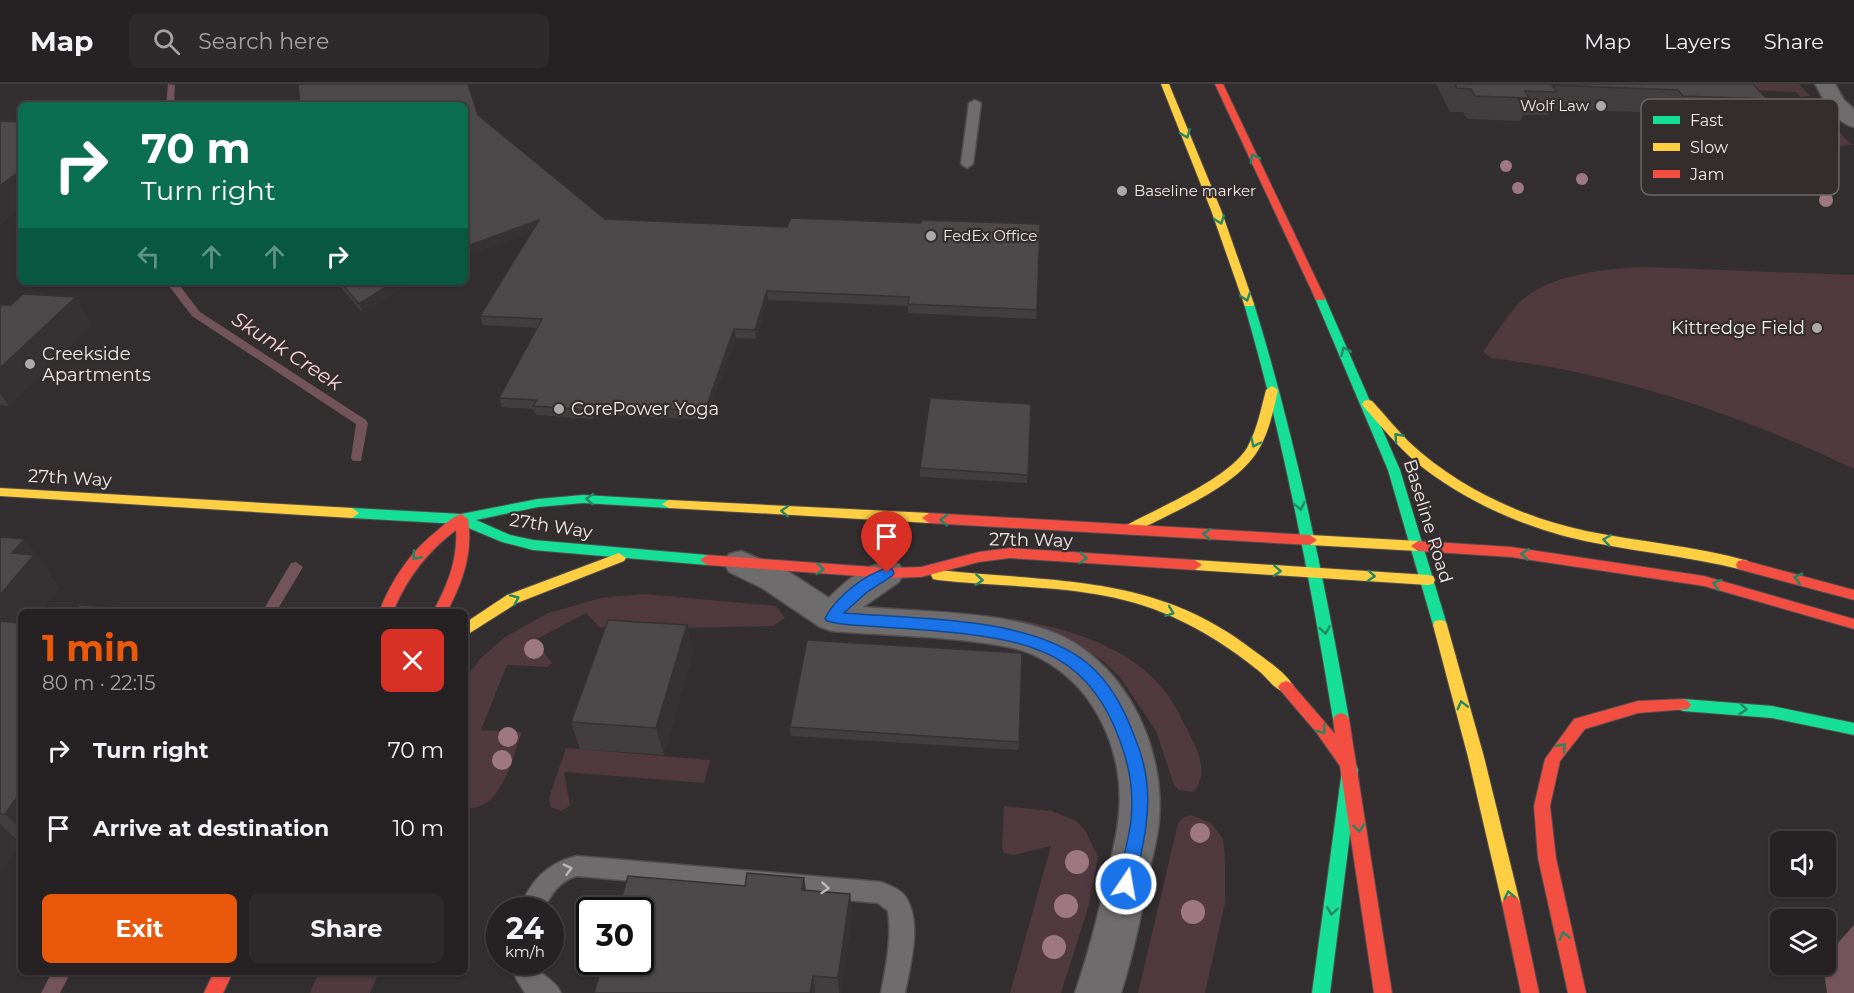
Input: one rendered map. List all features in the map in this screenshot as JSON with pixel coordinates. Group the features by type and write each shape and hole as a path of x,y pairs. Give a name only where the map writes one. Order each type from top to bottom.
{"main road":[{"path":"1165,84 1227,238 1260,338 1273,387 1308,540 1350,770 1383,993"},
{"path":"1205,84 1221,89"},
{"name":"Baseline Road","path":"1221,89 1320,296 1368,404 1394,472 1428,580 1505,873 1530,993"},
{"path":"1129,530 1217,482 1250,454 1263,426 1273,387"},
{"path":"1368,404 1406,446 1431,465 1453,481 1520,518 1584,536 1702,554 1854,595"},
{"name":"27th Way","path":"0,492 461,519 538,502 583,499 1511,552 1704,581 1854,624"},
{"path":"387,609 404,569 425,546 461,519 465,535 461,573 442,609"},
{"name":"27th Way","path":"461,519 507,539 524,543 629,554 887,573 921,572 978,557 1010,554 1428,580"},
{"path":"468,628 512,599 629,554"},
{"path":"921,572 972,580 1101,589 1141,601 1206,626 1229,639 1272,672 1312,718 1350,770 1321,993"},
{"path":"1577,993 1547,858 1542,806 1553,759 1580,724 1638,707 1697,705 1772,712 1854,729"},
{"path":"213,993 222,975"}],"street":[{"path":"1825,84 1834,99"},
{"path":"1839,106 1854,121"},
{"path":"741,563 783,585 832,618 959,628 1020,636 1051,647 1081,667 1102,689 1118,712 1136,762 1139,781 1139,820 1113,947 1098,993"},
{"path":"832,618 841,605 862,588 887,573"}],"lane":[{"path":"967,164 975,103"},
{"path":"537,897 542,887 554,874 576,867 881,893 897,904 900,911 901,933 893,993"},
{"path":"526,975 540,990 549,993"}],"shaded area":[{"path":"1708,84 1799,84 1810,96 1801,97 1796,92 1725,89"},
{"path":"1839,132 1852,145 1839,146"},
{"path":"1646,267 1854,275 1854,469 1767,431 1678,399 1586,374 1492,358 1483,352 1511,312 1534,291 1564,278 1581,274"},
{"path":"644,594 776,606 785,618 773,626 670,628 607,626 600,628 586,613 535,640 552,663 547,667 507,665 481,730 522,732 509,769 497,793 478,807 468,808 468,675 481,658 505,637 548,613 601,598"},
{"path":"1009,618 1051,627 1093,640 1132,661 1149,674 1172,702 1198,754 1201,774 1193,792 1179,790 1174,785 1156,731 1120,677 1102,660 1063,636"},
{"path":"566,748 710,760 704,783 564,772 570,806 561,811 551,807 549,798"},
{"path":"1004,806 1052,811 1076,821 1085,830 1098,857 1088,908 1061,993 1010,993 1051,846 1014,855 1004,853 1002,848"},
{"path":"1191,815 1211,823 1223,839 1225,859 1225,903 1205,993 1138,993 1178,823 1184,817"},
{"path":"1854,925 1854,993 1827,993 1824,975 1836,975 1836,945"},
{"path":"318,975 378,975 370,993 310,993"}],"building":[{"path":"298,84 468,84 478,115 605,219 787,227 791,218 921,223 922,220 1040,224 1037,310 908,304 909,297 767,291 755,330 734,329 705,411 593,405 591,410 533,406 537,400 499,398 542,319 480,316 539,220 468,246 468,102 300,102"},
{"path":"1455,84 1753,84 1767,99 1683,96 1678,90 1552,85 1557,92 1525,91 1529,98 1475,96 1471,89 1457,88"},
{"path":"0,121 18,122 18,172 0,186"},
{"path":"343,285 389,285 359,304"},
{"path":"23,294 76,297 0,368 0,305 11,305"},
{"path":"930,398 1031,404 1028,475 920,468"},
{"path":"0,537 25,539 12,553 34,555 0,595"},
{"path":"79,605 132,609 76,609"},
{"path":"608,620 687,625 656,728 571,722"},
{"path":"0,621 18,623 18,796 5,814 0,814"},
{"path":"807,640 1022,653 1019,742 790,727"},
{"path":"747,873 804,878 802,890 850,894 838,978 813,976 810,993 594,993 599,975 654,975 654,897 622,897 628,876 745,886"}],"waterway":[{"name":"Skunk Creek","path":"170,102 171,85"},
{"name":"Skunk Creek","path":"173,285 196,314 362,423 357,458"},
{"name":"Skunk Creek","path":"271,609 296,567"},
{"name":"Skunk Creek","path":"50,993 60,975"}],"traffic: fast":[{"path":"1320,298 1394,470 1440,625"},
{"path":"1249,304 1291,458 1323,614 1341,719"},
{"path":"352,513 461,519 538,503 583,499 669,504"},
{"path":"461,519 507,539 533,545 707,560"},
{"path":"1683,705 1772,712 1854,729"},
{"path":"1321,993 1350,770"}],"traffic: slow":[{"path":"1165,84 1216,210 1249,304"},
{"path":"1130,529 1214,484 1243,462 1258,437 1272,390"},
{"path":"1368,404 1400,440 1423,461 1466,489 1514,513 1563,531 1684,552 1743,565"},
{"path":"0,492 352,513"},
{"path":"669,504 929,518"},
{"path":"1310,540 1418,546"},
{"path":"468,628 512,599 619,558"},
{"path":"1195,565 1428,580"},
{"path":"938,575 1078,586 1150,602 1200,623 1223,636 1245,651 1286,687"},
{"path":"1440,625 1476,757 1511,903"}],"traffic: jam":[{"path":"1219,84 1320,298"},
{"path":"929,518 1310,540"},
{"path":"387,609 399,583 416,559 461,519 463,544 460,567 441,609"},
{"path":"1418,546 1511,552 1704,581 1854,624"},
{"path":"707,560 887,573 921,572 979,557 1010,553 1195,565"},
{"path":"1743,565 1854,595"},
{"path":"1286,687 1322,727 1345,761"},
{"path":"1577,993 1547,858 1542,806 1553,759 1580,724 1638,707 1683,705"},
{"path":"1341,719 1383,993"},
{"path":"1511,903 1530,993"},
{"path":"213,993 222,975"}],"place":[{"name":"Wolf Law","path":"1601,106"},
{"name":"Baseline marker","path":"1122,191"},
{"name":"FedEx Office","path":"931,236"},
{"name":"Kittredge Field","path":"1817,328"},
{"name":"Creekside Apartments","path":"30,364"},
{"name":"CorePower Yoga","path":"559,409"}],"route":[{"path":"887,573 862,588 841,605 832,618 959,628 1020,636 1051,647 1081,667 1102,689 1118,712 1136,762 1139,781 1139,820 1126,884"}]}
